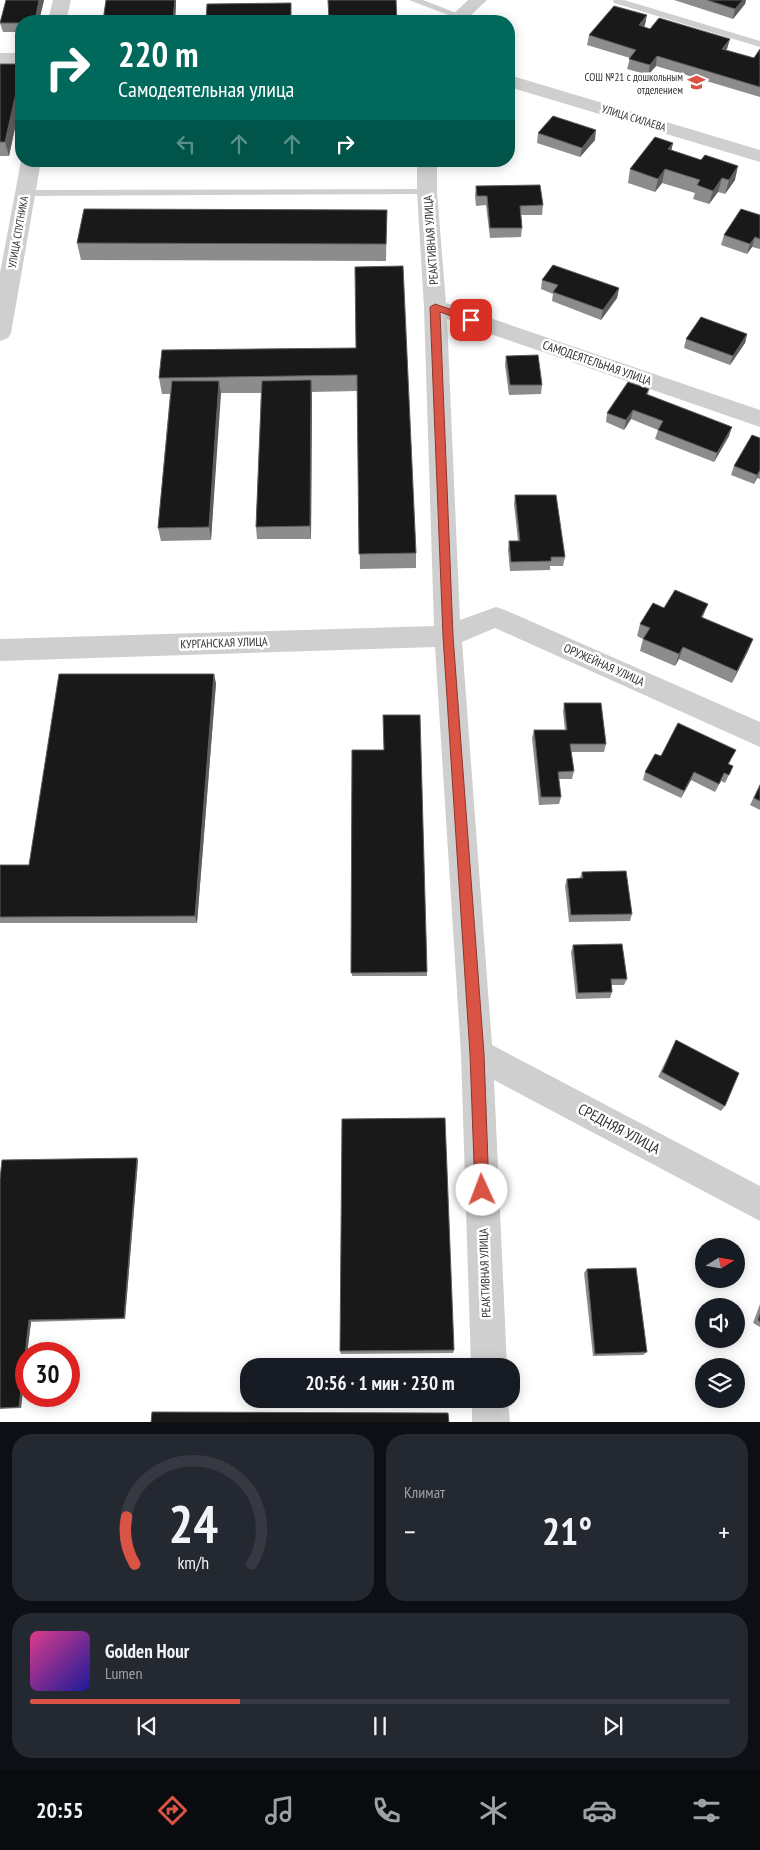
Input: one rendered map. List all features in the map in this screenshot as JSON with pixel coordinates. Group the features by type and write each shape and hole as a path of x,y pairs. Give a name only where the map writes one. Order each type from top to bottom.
{"street":[{"path":"58,15 62,0"},
{"path":"461,15 478,0"},
{"path":"0,58 15,59"},
{"name":"УЛИЦА СИЛАЕВА","path":"515,83 760,156"},
{"name":"УЛИЦА СПУТНИКА","path":"0,333 30,167"},
{"name":"РЕАКТИВНАЯ УЛИЦА","path":"428,167 427,192 435,307 448,636 477,1054 489,1358"},
{"path":"0,215 21,215"},
{"name":"САМОДЕЯТЕЛЬНАЯ УЛИЦА","path":"435,307 760,419"},
{"name":"ОРУЖЕЙНАЯ УЛИЦА","path":"448,636 496,617 760,735"},
{"name":"КУРГАНСКАЯ УЛИЦА","path":"0,650 448,636"},
{"name":"СРЕДНЯЯ УЛИЦА","path":"477,1054 760,1204"},
{"path":"490,1408 491,1422"}],"lane":[{"path":"414,0 448,15"},
{"path":"617,0 760,44"},
{"path":"25,193 427,192"}],"building":[{"path":"6,0 39,0 36,15 15,15 15,23 0,23"},
{"path":"106,0 175,0 173,15 104,15"},
{"path":"328,0 396,0 397,15 329,15"},
{"path":"707,0 743,0 735,9"},
{"path":"291,3 291,15 206,15 207,4"},
{"path":"614,6 647,15 639,25 650,29 659,18 730,39 722,49 754,58 760,49 760,87 657,56 650,65 629,59 636,50 589,35"},
{"path":"0,64 15,64 15,98 5,142 0,142"},
{"path":"553,116 596,130 582,148 538,133"},
{"path":"655,137 673,143 668,149 701,160 705,155 738,166 729,180 722,178 713,191 697,185 700,180 665,169 658,179 630,169"},
{"path":"540,185 543,205 520,206 522,228 490,228 487,196 477,196 476,186"},
{"path":"84,209 387,210 386,244 77,243"},
{"path":"741,209 760,215 760,239 755,237 750,244 724,235"},
{"path":"553,265 619,288 603,310 553,292 558,285 542,280"},
{"path":"403,266 416,553 359,554 357,375 159,378 162,350 356,348 355,267"},
{"path":"701,317 747,334 733,356 686,339"},
{"path":"538,355 542,385 510,385 506,356"},
{"path":"311,380 310,526 256,527 262,381"},
{"path":"172,381 219,381 209,527 158,528"},
{"path":"628,382 649,389 646,394 732,427 717,453 658,430 663,421 633,410 626,420 607,413"},
{"path":"752,435 760,438 760,470 757,475 734,466"},
{"path":"515,495 556,495 565,557 551,557 551,561 511,562 509,541 520,541"},
{"path":"675,590 708,604 701,617 753,639 737,671 683,647 679,654 643,639 650,628 640,624 653,603 664,608"},
{"path":"59,674 214,674 195,916 0,917 0,865 29,865"},
{"path":"564,703 601,703 606,744 570,744 574,771 558,772 561,797 541,797 534,730 567,730"},
{"path":"383,715 420,715 427,972 351,973 352,750 384,750"},
{"path":"678,723 736,750 728,764 733,766 729,775 724,773 719,784 694,772 684,791 645,772 655,754 661,756"},
{"path":"760,785 760,801 754,798"},
{"path":"626,871 632,914 571,915 567,879 583,878 582,872"},
{"path":"622,944 627,979 611,979 612,992 578,993 573,945"},
{"path":"676,1040 739,1073 725,1106 662,1072"},
{"path":"445,1118 454,1350 340,1351 342,1119"},
{"path":"137,1158 124,1318 29,1320 26,1342 15,1342 15,1407 19,1407 0,1408 0,1179 2,1160"},
{"path":"636,1268 647,1352 595,1354 587,1269"},
{"path":"152,1412 448,1413 449,1422 151,1422"}],"place":[{"name":"СОШ №21 с дошкольным отделением","path":"697,83"}],"route":[{"path":"471,320 435,307 448,636 477,1054 482,1190"}]}
